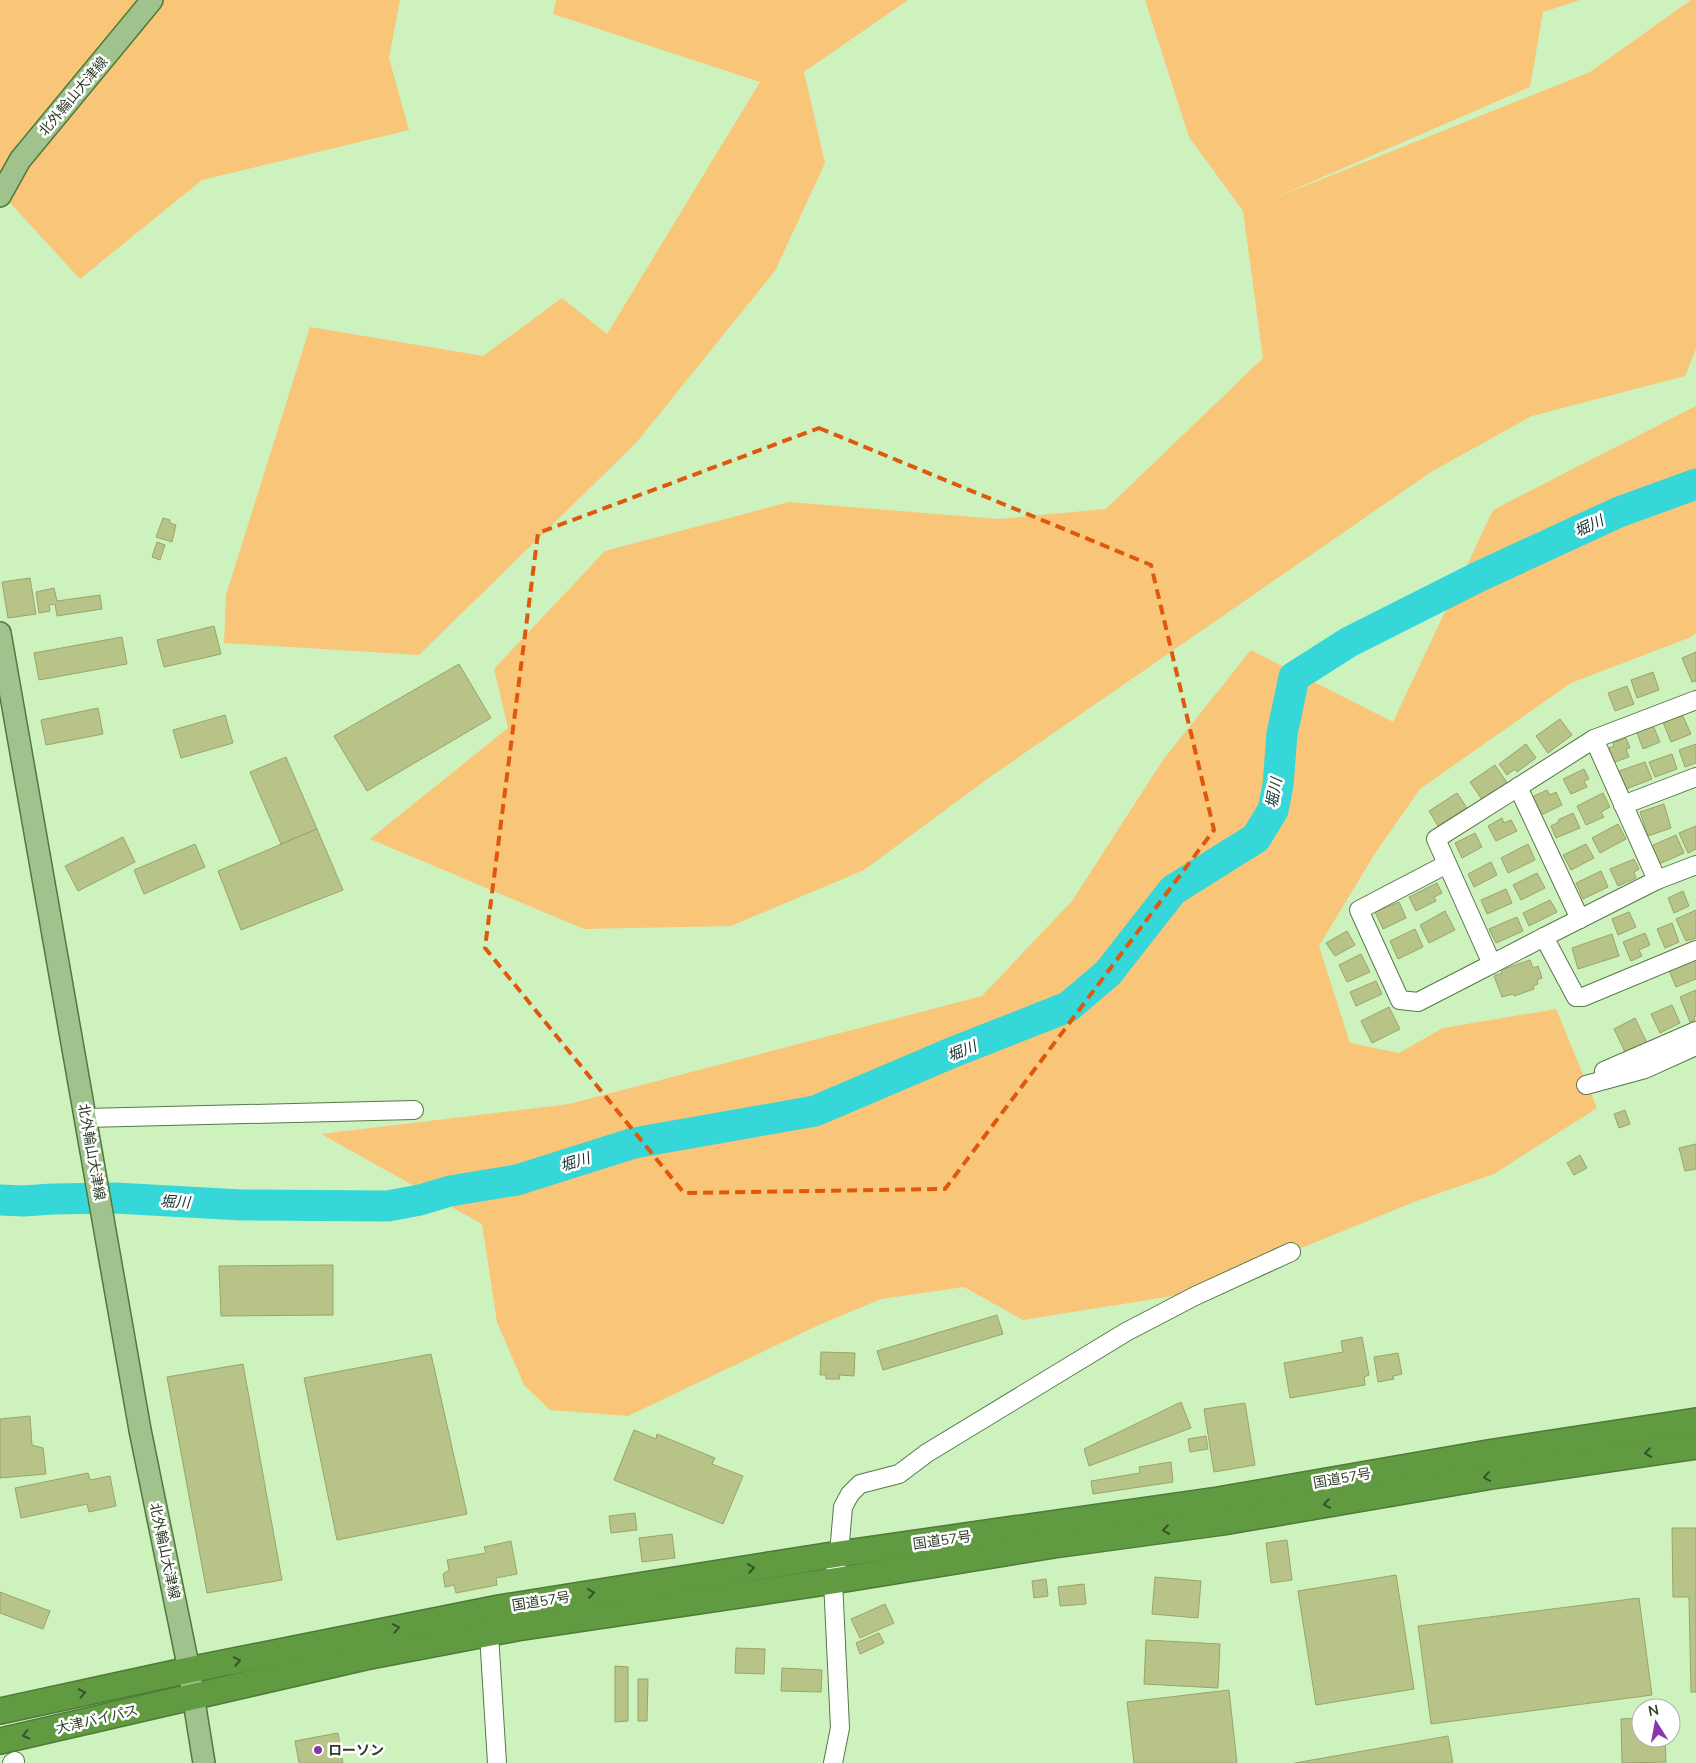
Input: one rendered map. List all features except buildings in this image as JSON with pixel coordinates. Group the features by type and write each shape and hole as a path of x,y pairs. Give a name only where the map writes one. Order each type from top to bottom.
{"highway":[{"name":"国道57号","path":"189,1670 499,1608 839,1554 1218,1500 1498,1452 1696,1421"},
{"name":"国道57号","path":"193,1697 365,1657 489,1634 1054,1545 1224,1522 1492,1476 1696,1446"},
{"name":"大津バイパス","path":"0,1711 189,1670"},
{"name":"大津バイパス","path":"9,1755 193,1697"}],"main road":[{"name":"北外輪山大津線","path":"0,196 20,160 152,0"},
{"name":"北外輪山大津線","path":"0,633 140,1430 189,1670 204,1763"}],"street":[{"path":"1492,964 1436,838 1594,739 1696,700"},
{"path":"1594,739 1657,880"},
{"path":"1623,805 1696,777"},
{"path":"1518,787 1580,919"},
{"path":"1448,864 1359,910 1400,1000 1418,1002 1657,880 1696,864"},
{"path":"1544,937 1576,997 1583,997 1696,950"},
{"path":"1604,1070 1696,1031"},
{"path":"1586,1085 1645,1069 1696,1046"},
{"path":"86,1118 414,1110"},
{"path":"833,1763 840,1728 834,1581 839,1554 843,1507 850,1494 860,1484 899,1474 927,1453 1126,1332 1195,1296 1291,1252"},
{"path":"489,1634 497,1763"}],"highlighted area":[{"path":"819,428 1151,565 1214,830 945,1189 684,1193 485,948 538,533"}],"shaded area":[{"path":"0,0 400,0 389,58 409,130 202,180 80,279 0,192"},
{"path":"556,0 908,0 804,72 825,163 775,271 636,443 419,655 224,643 226,595 310,327 483,356 562,298 607,334 760,82 553,14"},
{"path":"1145,0 1580,0 1543,12 1530,87 1270,200 1590,72 1691,0 1696,0 1696,349 1685,376 1532,416 1431,472 990,777 864,870 731,926 584,929 370,839 508,728 494,669 605,551 789,502 998,519 1106,509 1263,358 1243,211 1189,137"},
{"path":"1696,406 1696,633 1691,637 1571,683 1420,789 1376,852 1319,946 1350,1043 1399,1053 1443,1028 1556,1009 1597,1108 1494,1174 1414,1202 1191,1293 1023,1320 964,1287 881,1299 821,1324 628,1416 550,1410 524,1385 497,1322 482,1224 321,1134 569,1104 982,996 1072,901 1163,760 1251,650 1393,722 1493,510"}],"waterway":[{"name":"堀川","path":"0,1200 115,1198 241,1205 388,1206 420,1200 450,1191 517,1180 634,1143 815,1111 951,1053 1068,1007 1108,973 1173,890 1256,838 1273,810 1278,785 1282,734 1294,677 1349,642 1478,577 1619,512 1696,484"}],"place":[{"name":"ローソン","path":"318,1750"}]}
